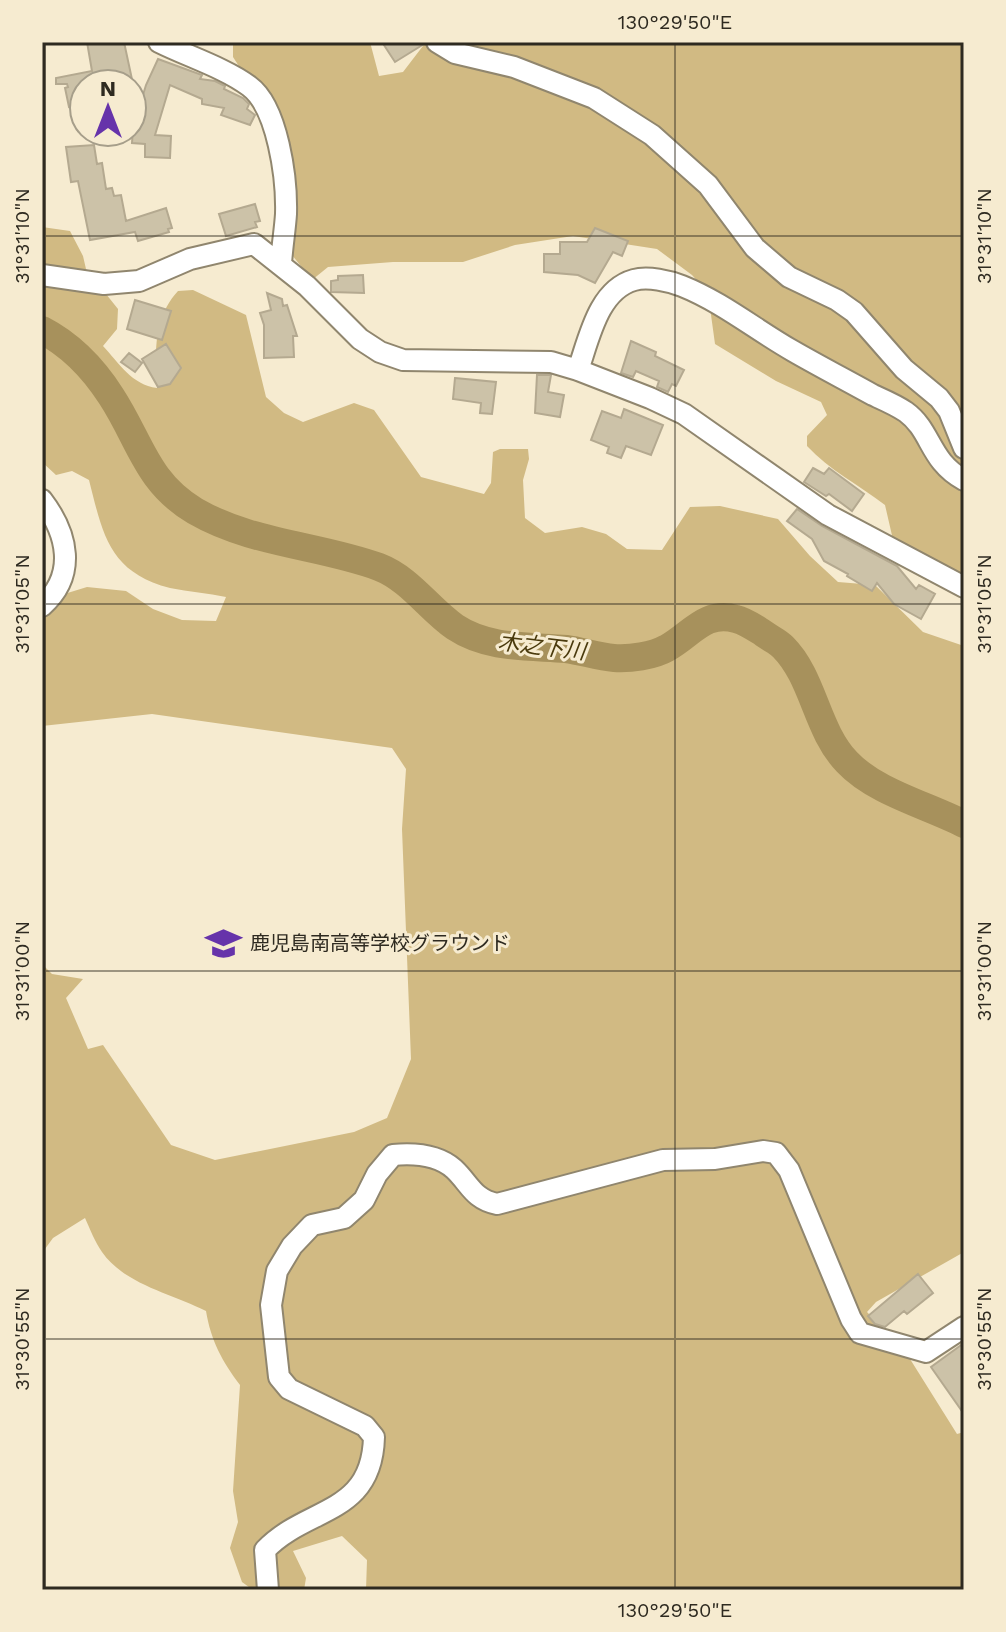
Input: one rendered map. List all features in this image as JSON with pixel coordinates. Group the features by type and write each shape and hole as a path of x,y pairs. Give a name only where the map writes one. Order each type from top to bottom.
{"street":[{"path":"159,42 246,83 266,104 275,124 284,191 286,214 281,264"},
{"path":"437,42 455,53 514,67 594,98 652,135 708,185 755,248 789,277 837,300 854,312 904,369 939,398 949,411 964,448"},
{"path":"42,275 104,284 139,281 190,259 254,244 281,264 360,339 380,352 403,360 449,363 531,361 578,370 684,414 828,515 964,587"},
{"path":"578,370 594,325 606,301 619,287 636,279 654,279 679,285 711,299 791,350 907,412 925,435 939,461 964,480"},
{"path":"42,500 51,512 66,552 64,573 56,594 42,606"},
{"path":"268,1590 265,1550 276,1538 343,1503 359,1485 371,1464 374,1437 365,1426 289,1389 279,1377 271,1305 277,1271 292,1246 312,1225 344,1218 364,1200 377,1174 393,1155 415,1153 432,1157 453,1168 483,1201 497,1204 663,1160 715,1159 763,1151 776,1153 795,1183 851,1319 860,1333 926,1352 964,1327"}],"shaded area":[{"path":"233,42 370,42 379,76 403,72 426,42 964,42 964,581 894,544 885,505 834,470 807,446 807,436 827,415 821,402 776,381 715,344 708,293 692,275 657,249 573,236 515,245 463,262 393,262 328,267 312,280 292,255 279,116 266,87 244,74 233,57"},
{"path":"42,227 70,231 86,269 118,309 117,329 103,346 140,383 157,388 157,336 164,313 178,291 193,290 246,315 266,397 284,413 303,422 354,403 374,410 421,477 484,494 491,483 493,452 528,449 529,459 523,480 525,518 545,533 582,527 606,534 627,549 662,550 690,507 720,506 778,519 838,582 875,585 923,632 964,646 964,1252 876,1302 867,1312 905,1351 957,1434 964,1432 964,1590 366,1590 367,1560 342,1536 293,1551 306,1578 304,1590 253,1590 242,1582 230,1548 238,1522 233,1491 240,1385 218,1350 206,1311 136,1280 111,1263 85,1218 53,1238 42,1253 42,964 52,974 83,979 66,998 88,1049 103,1045 171,1145 215,1160 354,1132 387,1118 411,1059 402,829 406,769 392,748 152,714 42,726 42,612 61,595 87,587 126,591 153,609 182,620 216,621 226,597 170,588 134,572 112,549 99,518 89,480 72,471 56,475 42,462"}],"building":[{"path":"87,42 124,42 130,68 91,68"},
{"path":"382,42 424,42 424,44 395,62"},
{"path":"158,59 202,75 200,79 225,86 224,89 243,98 249,104 247,109 255,115 250,125 221,115 224,108 202,104 202,99 170,85 155,135 171,136 170,158 145,157 145,148 148,148 148,81"},
{"path":"68,76 68,87 67,84 56,84 56,78"},
{"path":"66,147 94,148 97,164 102,163 106,189 112,188 114,196 121,195 126,221 166,208 172,228 168,229 169,232 138,241 135,232 90,240 78,181 71,182"},
{"path":"255,204 260,221 255,222 257,227 226,236 219,214"},
{"path":"595,228 628,241 622,256 613,252 595,283 578,275 544,272 544,254 560,254 560,242 587,242"},
{"path":"363,275 364,293 331,292 331,281 338,280 338,276"},
{"path":"267,293 282,299 283,306 287,305 297,336 293,336 294,357 264,358 264,325 260,313 271,310"},
{"path":"135,300 171,311 162,340 127,329"},
{"path":"631,341 684,370 676,386 672,384 668,392 657,387 659,381 636,371 633,377 621,373"},
{"path":"166,344 181,368 170,384 158,387 142,359"},
{"path":"129,353 142,363 135,372 121,362"},
{"path":"537,375 551,375 548,392 564,395 560,417 535,413"},
{"path":"455,378 496,382 492,414 480,413 481,403 453,399"},
{"path":"624,409 663,425 651,455 626,446 621,458 607,453 609,447 591,440 602,411 621,418"},
{"path":"813,468 824,474 829,468 864,494 852,511 829,494 826,496 804,482"},
{"path":"797,509 897,566 916,589 919,585 935,594 921,619 894,604 877,583 872,591 824,561 812,539 787,521"},
{"path":"918,1274 933,1293 885,1327 875,1324 868,1316"},
{"path":"964,1343 964,1414 931,1367"}],"waterway":[{"name":"木之下川","path":"42,330 72,350 97,376 165,487 195,511 239,531 379,567 400,579 455,627 495,643 566,649 608,657 634,657 661,651 699,625 716,618 743,621 778,643 793,660 828,735 847,762 887,790 964,824"}],"place":[{"name":"鹿児島南高等学校グラウンド","path":"224,943"}]}
